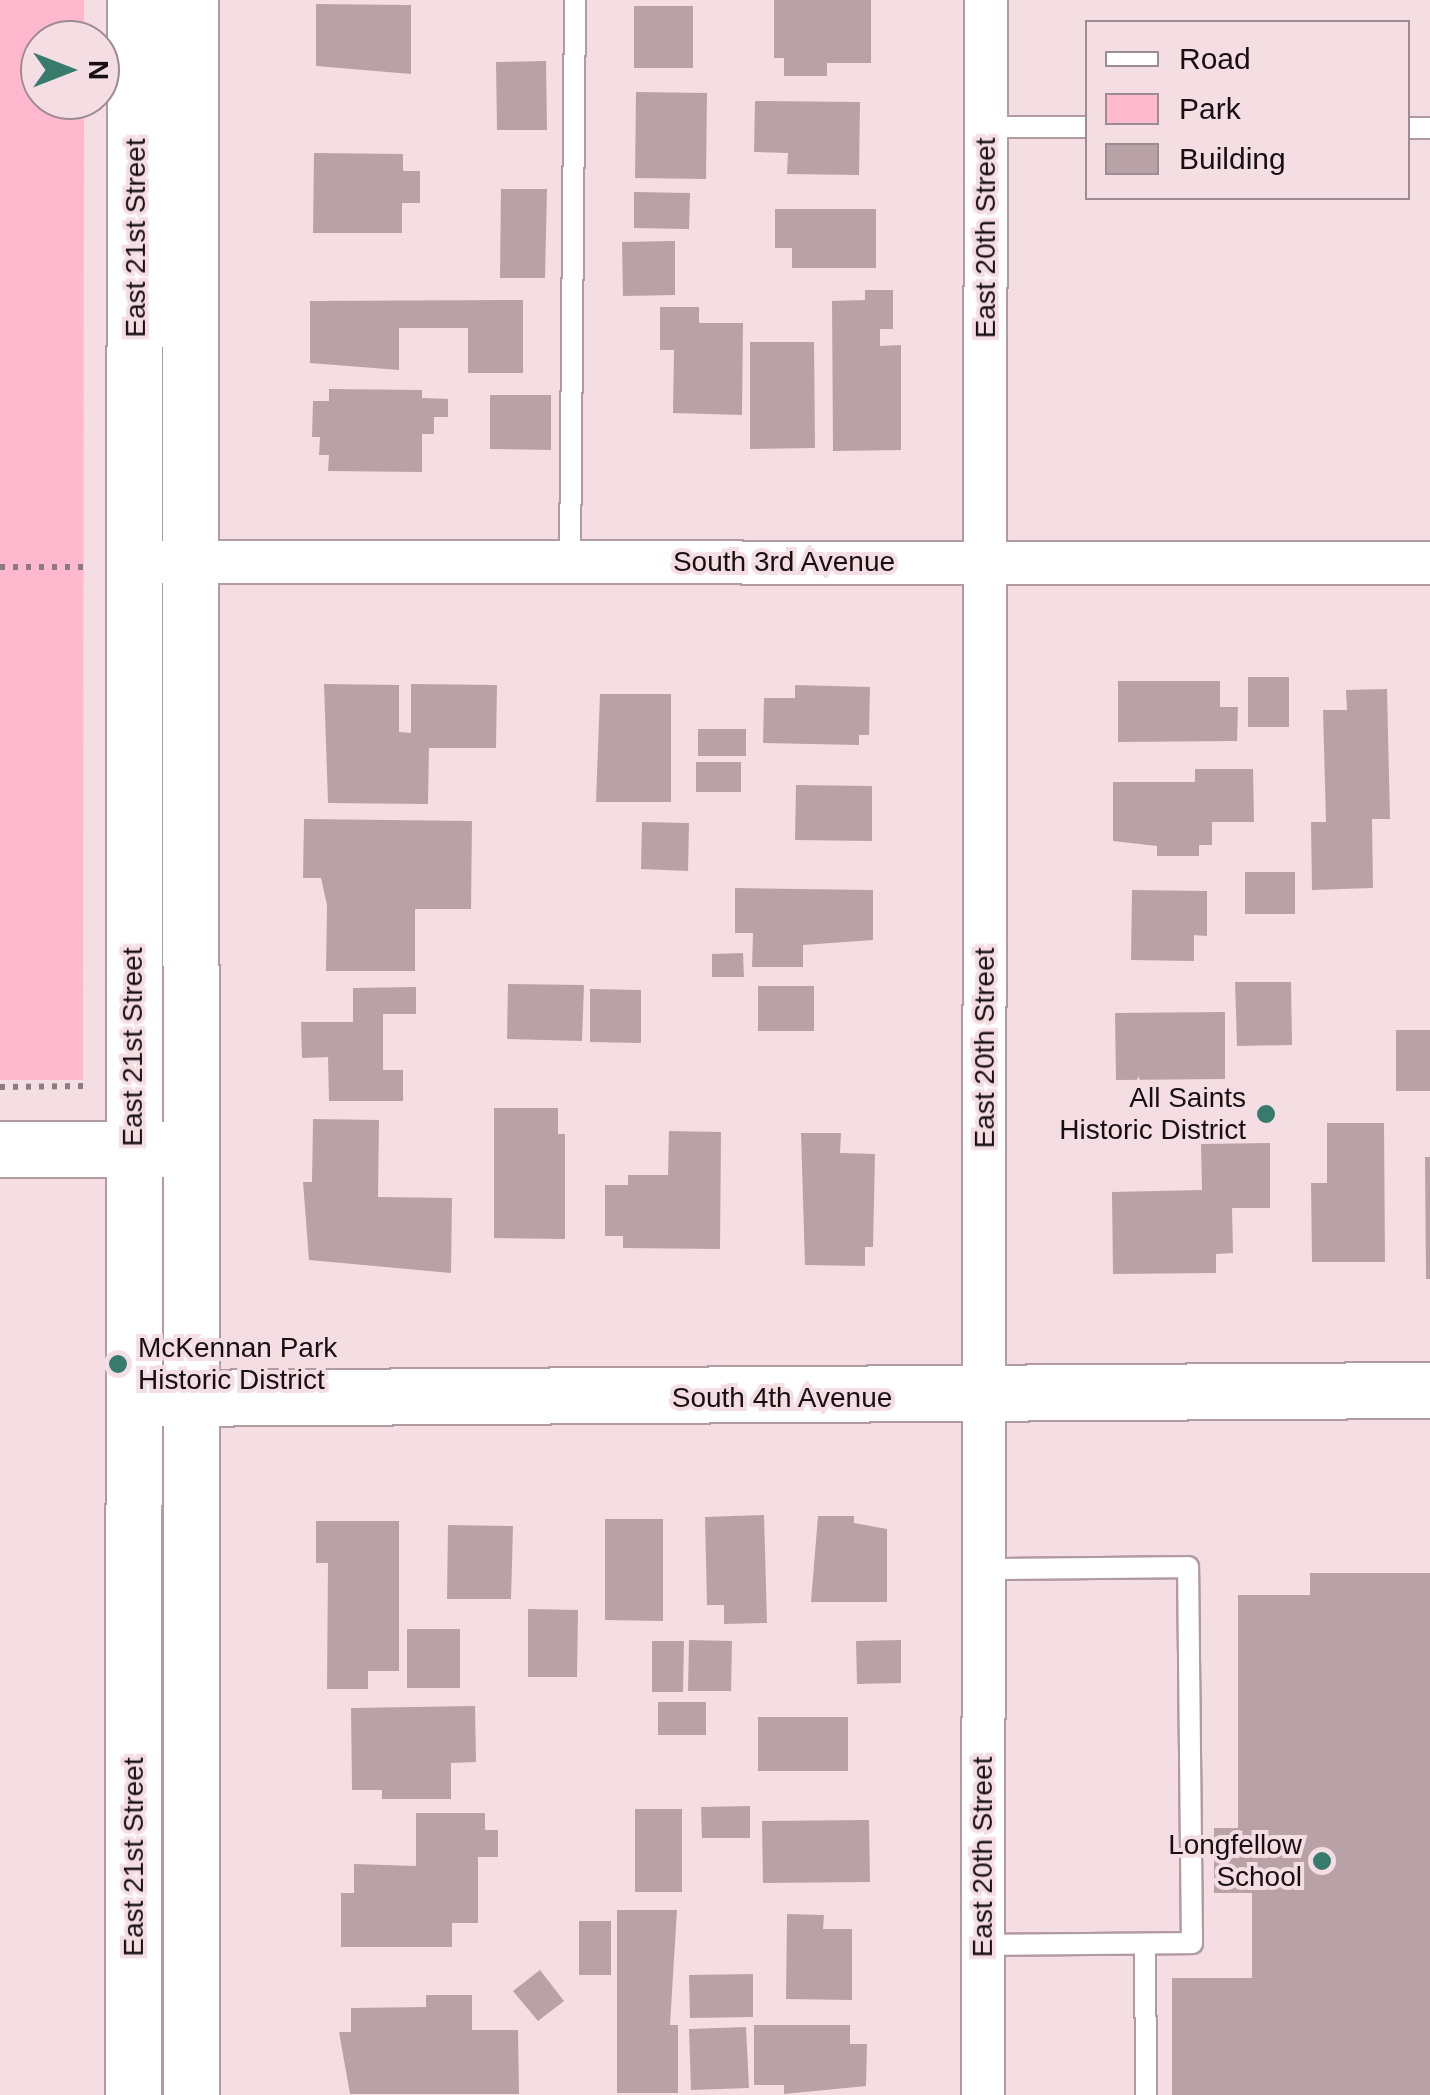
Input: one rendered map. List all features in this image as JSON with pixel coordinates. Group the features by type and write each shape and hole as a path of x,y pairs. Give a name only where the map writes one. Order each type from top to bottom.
{"street":[{"name":"East 21st Street","path":"133,2095 135,1398 115,564 136,0"},
{"name":"East 21st Street","path":"190,0 191,2095"},
{"name":"East 20th Street","path":"983,2095 986,0"},
{"name":"South 3rd Avenue","path":"115,564 1430,563"},
{"path":"0,1149 192,1149"},
{"name":"South 4th Avenue","path":"135,1398 984,1398 1430,1390"}],"lane":[{"path":"570,562 576,0"},
{"path":"986,127 1085,127"},
{"path":"983,1946 1192,1943 1188,1567 984,1569"},
{"path":"1145,1944 1146,2095"}],"path":[{"path":"0,567 115,564"},
{"path":"0,1087 90,1086"}],"green space":[{"path":"0,0 84,0 84,20 20,20 20,120 84,120 83,1080 0,1080"}],"building":[{"path":"774,0 871,0 871,63 827,63 827,76 784,76 784,58 774,58"},
{"path":"316,4 411,5 411,74 316,66"},
{"path":"634,6 693,6 693,68 634,68"},
{"path":"546,61 547,130 497,130 496,62"},
{"path":"636,92 707,93 706,179 635,178"},
{"path":"755,101 860,102 859,175 787,174 788,153 754,152"},
{"path":"314,153 403,154 403,171 420,171 420,203 402,203 402,233 313,233"},
{"path":"501,189 547,189 545,278 500,278"},
{"path":"634,192 690,193 689,229 634,228"},
{"path":"775,209 876,209 876,268 792,268 792,248 775,248"},
{"path":"675,241 675,295 623,296 622,242"},
{"path":"865,290 893,290 893,329 880,329 880,346 901,345 901,450 833,451 832,301 865,300"},
{"path":"523,300 523,373 468,373 468,328 399,328 399,370 310,363 310,301"},
{"path":"660,307 699,307 699,323 743,323 742,415 673,413 674,350 660,350"},
{"path":"750,342 814,342 815,448 750,449"},
{"path":"329,389 422,390 422,398 448,399 448,417 434,417 434,434 422,434 422,472 328,471 329,455 319,455 320,437 312,437 313,401 329,401"},
{"path":"490,395 551,395 551,450 490,449"},
{"path":"1248,677 1289,677 1289,727 1248,727"},
{"path":"1118,681 1220,681 1220,707 1238,707 1237,741 1118,742"},
{"path":"324,684 399,685 399,732 411,733 411,684 497,685 496,748 429,748 428,804 328,803"},
{"path":"795,685 870,687 869,735 859,735 859,745 763,743 764,698 795,698"},
{"path":"1387,689 1390,819 1372,819 1373,888 1312,890 1311,822 1326,822 1323,710 1347,710 1346,690"},
{"path":"600,694 671,694 671,802 596,802"},
{"path":"698,729 746,729 746,756 698,756"},
{"path":"696,762 741,762 741,792 696,792"},
{"path":"1195,769 1253,769 1254,822 1212,822 1212,845 1199,845 1199,856 1157,856 1157,846 1113,841 1113,782 1195,782"},
{"path":"796,785 872,786 872,841 795,840"},
{"path":"304,819 472,821 471,909 415,909 415,971 326,971 327,905 321,878 303,878"},
{"path":"642,822 689,823 688,871 641,869"},
{"path":"1245,872 1295,872 1295,914 1245,914"},
{"path":"735,888 873,890 873,940 803,945 803,967 752,967 753,933 735,933"},
{"path":"1132,890 1207,891 1207,936 1194,935 1194,961 1131,960"},
{"path":"743,953 744,977 712,977 712,954"},
{"path":"1235,982 1291,982 1292,1045 1237,1046"},
{"path":"508,984 584,985 582,1041 507,1039"},
{"path":"758,986 814,986 814,1031 758,1031"},
{"path":"416,987 416,1014 383,1014 383,1070 403,1070 403,1101 329,1101 328,1057 302,1058 301,1022 353,1022 353,988"},
{"path":"590,989 641,990 641,1043 590,1042"},
{"path":"1225,1012 1225,1079 1116,1080 1115,1013"},
{"path":"1396,1030 1430,1030 1430,1091 1396,1091"},
{"path":"494,1108 558,1108 558,1134 565,1134 565,1239 494,1238"},
{"path":"313,1119 379,1120 378,1197 452,1198 451,1273 309,1260 303,1182 312,1182"},
{"path":"1327,1123 1384,1123 1385,1262 1312,1262 1311,1183 1327,1183"},
{"path":"669,1131 721,1132 720,1249 623,1248 623,1236 605,1236 605,1185 628,1185 628,1175 668,1175"},
{"path":"801,1133 841,1133 840,1153 875,1154 873,1247 865,1247 865,1266 805,1265"},
{"path":"1270,1143 1270,1208 1232,1208 1233,1253 1216,1254 1216,1273 1113,1274 1112,1192 1202,1190 1201,1144"},
{"path":"1425,1157 1430,1157 1430,1279 1426,1279"},
{"path":"764,1515 767,1623 724,1624 724,1605 707,1605 705,1517"},
{"path":"818,1516 854,1516 854,1523 887,1529 887,1602 811,1602"},
{"path":"605,1519 663,1519 663,1621 605,1620"},
{"path":"316,1521 399,1521 399,1671 368,1671 368,1689 327,1689 328,1563 316,1563"},
{"path":"448,1525 513,1526 511,1599 447,1599"},
{"name":"Longfellow School","path":"1310,1573 1430,1573 1430,2095 1172,2095 1172,1978 1252,1978 1252,1893 1214,1893 1214,1828 1238,1828 1238,1595 1310,1595"},
{"path":"528,1609 578,1610 577,1677 528,1677"},
{"path":"407,1629 460,1629 460,1688 407,1688"},
{"path":"689,1640 732,1641 731,1691 688,1691"},
{"path":"901,1640 901,1683 857,1684 856,1641"},
{"path":"652,1641 684,1641 683,1692 652,1692"},
{"path":"658,1702 706,1702 706,1735 658,1735"},
{"path":"475,1706 476,1762 451,1763 451,1799 382,1799 382,1790 352,1790 351,1708"},
{"path":"758,1717 848,1717 848,1771 758,1771"},
{"path":"750,1806 750,1838 702,1838 701,1807"},
{"path":"635,1809 682,1809 682,1892 635,1892"},
{"path":"416,1813 485,1813 485,1830 498,1830 498,1857 478,1857 478,1923 452,1923 452,1947 341,1947 341,1893 354,1893 354,1864 416,1866"},
{"path":"869,1820 870,1882 763,1883 762,1821"},
{"path":"617,1910 677,1910 670,2025 678,2025 678,2093 617,2093"},
{"path":"787,1914 824,1915 823,1929 852,1929 852,2000 786,1999"},
{"path":"579,1921 611,1921 611,1975 579,1975"},
{"path":"540,1970 564,2001 538,2021 513,1991"},
{"path":"753,1974 753,2017 690,2018 689,1975"},
{"path":"426,1995 472,1995 472,2030 518,2030 519,2094 350,2094 339,2032 351,2032 351,2008 426,2007"},
{"path":"754,2025 850,2025 850,2044 867,2044 866,2086 784,2094 784,2085 754,2085"},
{"path":"746,2027 749,2088 691,2090 689,2029"}],"place":[{"name":"All Saints Historic District","path":"1266,1114"},
{"name":"McKennan Park Historic District","path":"118,1364"},
{"name":"Longfellow School","path":"1322,1861"}]}
